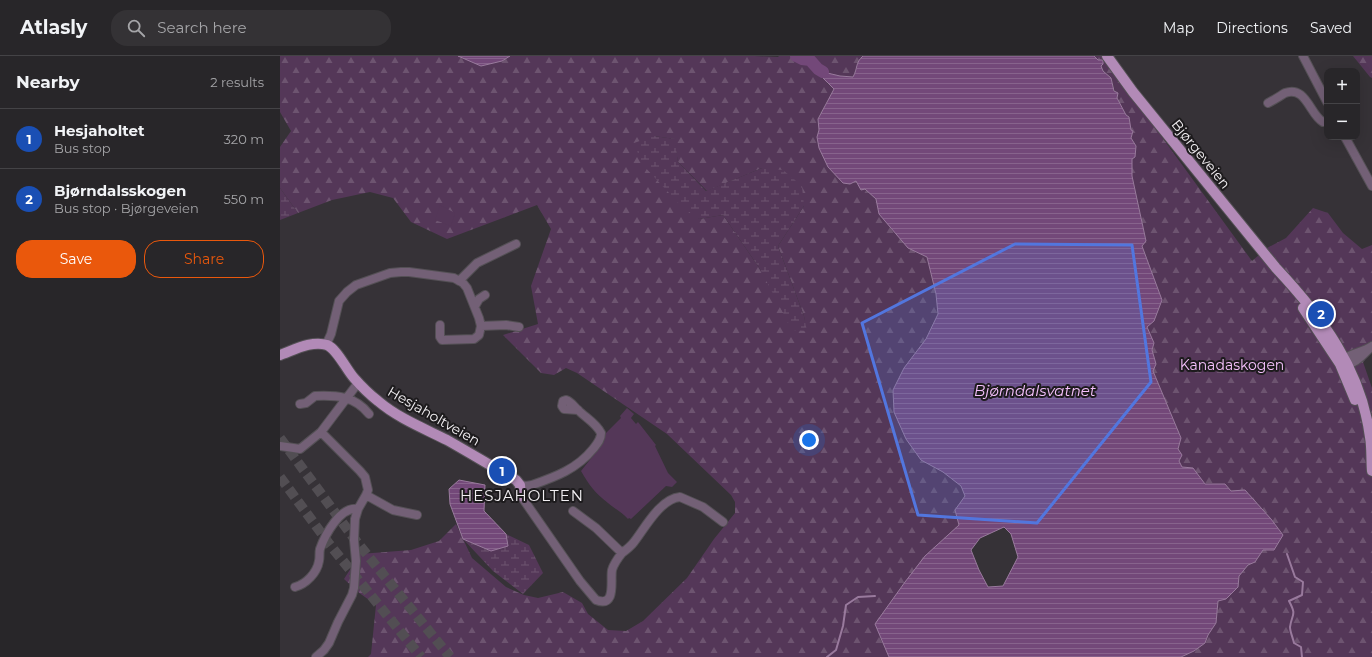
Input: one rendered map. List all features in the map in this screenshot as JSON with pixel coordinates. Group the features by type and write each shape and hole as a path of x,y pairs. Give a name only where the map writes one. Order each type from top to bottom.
{"main road":[{"name":"Bjørgeveien","path":"1107,56 1133,92 1276,268 1321,335 1344,362 1354,379 1364,408 1370,437 1372,471"},
{"path":"280,355 312,344 320,343 326,345"},
{"name":"Hesjaholtveien","path":"326,345 330,346 358,383 376,400 390,410 516,480 520,485"},
{"path":"520,485 522,499"}],"street":[{"path":"1303,56 1324,96"},
{"path":"1268,103 1276,100 1286,93 1293,92 1300,94 1306,99 1319,120 1324,122"},
{"path":"1347,140 1372,186"},
{"path":"459,281 477,263 516,244"},
{"path":"326,345 331,334 339,301 356,285 390,273 402,272 454,278 466,288 475,306 481,326 479,335 474,339 442,340 440,339 439,335 440,325"},
{"path":"475,306 479,299 485,295"},
{"path":"481,326 506,325 519,327"},
{"path":"1344,362 1357,360 1371,347"},
{"path":"280,446 300,449 321,432 358,383"},
{"path":"300,404 306,403 315,396 346,398 361,404 369,414"},
{"path":"520,485 532,485 570,470 588,455 600,441 600,430 578,410"},
{"path":"316,657 329,643 352,595 356,560 354,540 355,519 358,509 368,490 365,477 321,432"},
{"path":"366,496 393,510 417,515"},
{"path":"522,499 533,512 588,592 600,602 605,601 611,595 612,571 617,559 633,544 653,516 668,501 676,497 680,497 703,508 723,522"},
{"path":"295,587 307,580 315,570 319,563 319,552 334,522 349,510 353,508 358,509"},
{"path":"573,511 596,528 622,553"}],"highlighted area":[{"path":"1015,244 1132,245 1151,382 1037,523 918,515 862,323"}],"green space":[{"path":"280,56 458,56 481,66 502,61 510,56 863,56 858,63 853,77 825,73 827,83 834,89 818,118 819,130 817,137 856,181 879,200 923,255 927,257 936,294 938,314 926,339 901,375 893,390 894,412 943,472 961,486 965,496 955,510 959,525 905,582 876,624 889,657 368,657 371,654 376,605 358,592 344,579 360,554 411,550 439,541 456,524 472,558 506,587 524,595 538,598 563,592 582,603 588,614 608,630 626,631 643,621 687,578 714,539 735,513 735,502 731,495 667,434 577,373 566,368 554,375 541,373 503,335 538,324 531,286 551,229 537,205 447,239 411,222 393,198 370,192 332,200 298,213 280,188 280,147 291,131 280,112","holes":["654,136 674,139 678,162 707,191 762,168 804,206 778,246 804,316 806,331 760,269 723,215 699,219"]},
{"name":"Kanadaskogen","path":"1094,56 1103,56 1252,261 1267,248 1286,238 1313,208 1328,213 1343,233 1362,249 1372,245 1372,352 1363,362 1372,388 1372,657 1181,657 1194,651 1205,643 1208,635 1216,623 1218,601 1239,578 1248,565 1255,562 1263,550 1283,535 1245,490 1231,491 1225,484 1205,484 1199,477 1181,467 1178,449 1181,438 1153,371 1156,364 1152,350 1154,343 1147,327 1162,300 1142,246 1146,240 1132,176 1132,159 1135,156 1136,146 1131,138 1133,132 1131,130 1129,117 1126,115 1117,98 1111,78 1103,71"},
{"path":"1353,56 1372,56 1372,78 1370,77"},
{"path":"654,136 675,139 678,162 706,191 762,168 783,170 802,186 804,206 778,246 804,316 807,331 792,330 760,269 723,215 699,219 682,207 642,164 634,143"},
{"path":"280,188 298,213 280,220"},
{"path":"440,205 455,213 451,226 435,220"},
{"path":"627,408 634,414 631,418 636,424 638,422 656,445 655,446 668,473 677,482 672,487 666,486 631,519 628,519 599,496 581,471 596,452 605,434 621,418 620,416"},
{"path":"506,534 529,545 543,573 523,594 493,571 463,539 491,551 508,546"}],"water":[{"path":"458,56 510,56 502,61 481,66"},
{"name":"Bjørndalsvatnet","path":"863,56 1094,56 1098,60 1103,60 1103,64 1101,66 1103,71 1111,78 1114,91 1118,93 1117,98 1126,115 1129,117 1131,130 1133,131 1131,138 1136,146 1135,157 1132,159 1132,176 1146,241 1142,246 1162,300 1154,321 1147,327 1154,343 1152,350 1156,364 1153,371 1181,438 1178,449 1182,455 1179,461 1182,467 1193,468 1205,484 1225,484 1231,491 1245,490 1283,535 1274,550 1263,550 1255,562 1248,565 1239,576 1238,587 1226,599 1218,601 1216,623 1208,635 1205,643 1194,651 1181,657 889,657 875,624 925,556 959,525 955,510 965,496 961,486 943,472 921,460 906,439 894,412 893,390 904,368 926,339 938,314 936,294 927,257 908,248 879,214 876,199 865,189 861,190 856,181 850,184 843,183 828,167 819,148 817,137 819,130 818,119 834,89 821,76 823,72 853,77 860,59","holes":["1004,527 1011,534 1018,557 1003,586 988,587 971,550 980,538"]},
{"path":"459,480 485,485 484,511 506,534 508,546 491,551 463,539 450,504 449,489"}],"waterway":[{"path":"796,56 802,59 810,60 823,72"},
{"path":"1287,554 1295,577 1303,582 1302,595 1289,601 1293,612 1290,631 1294,643 1301,647 1302,657"},
{"path":"827,657 836,650 843,626 846,605 858,597 875,596"}],"tunnel":[{"path":"280,438 356,541 450,657"},
{"path":"280,477 330,545 421,657"}],"place":[{"name":"Bjørndalsskogen","path":"1321,314"},
{"name":"Hesjaholtet","path":"502,471"}],"district":[{"name":"HESJAHOLTEN","path":"522,496"}]}
